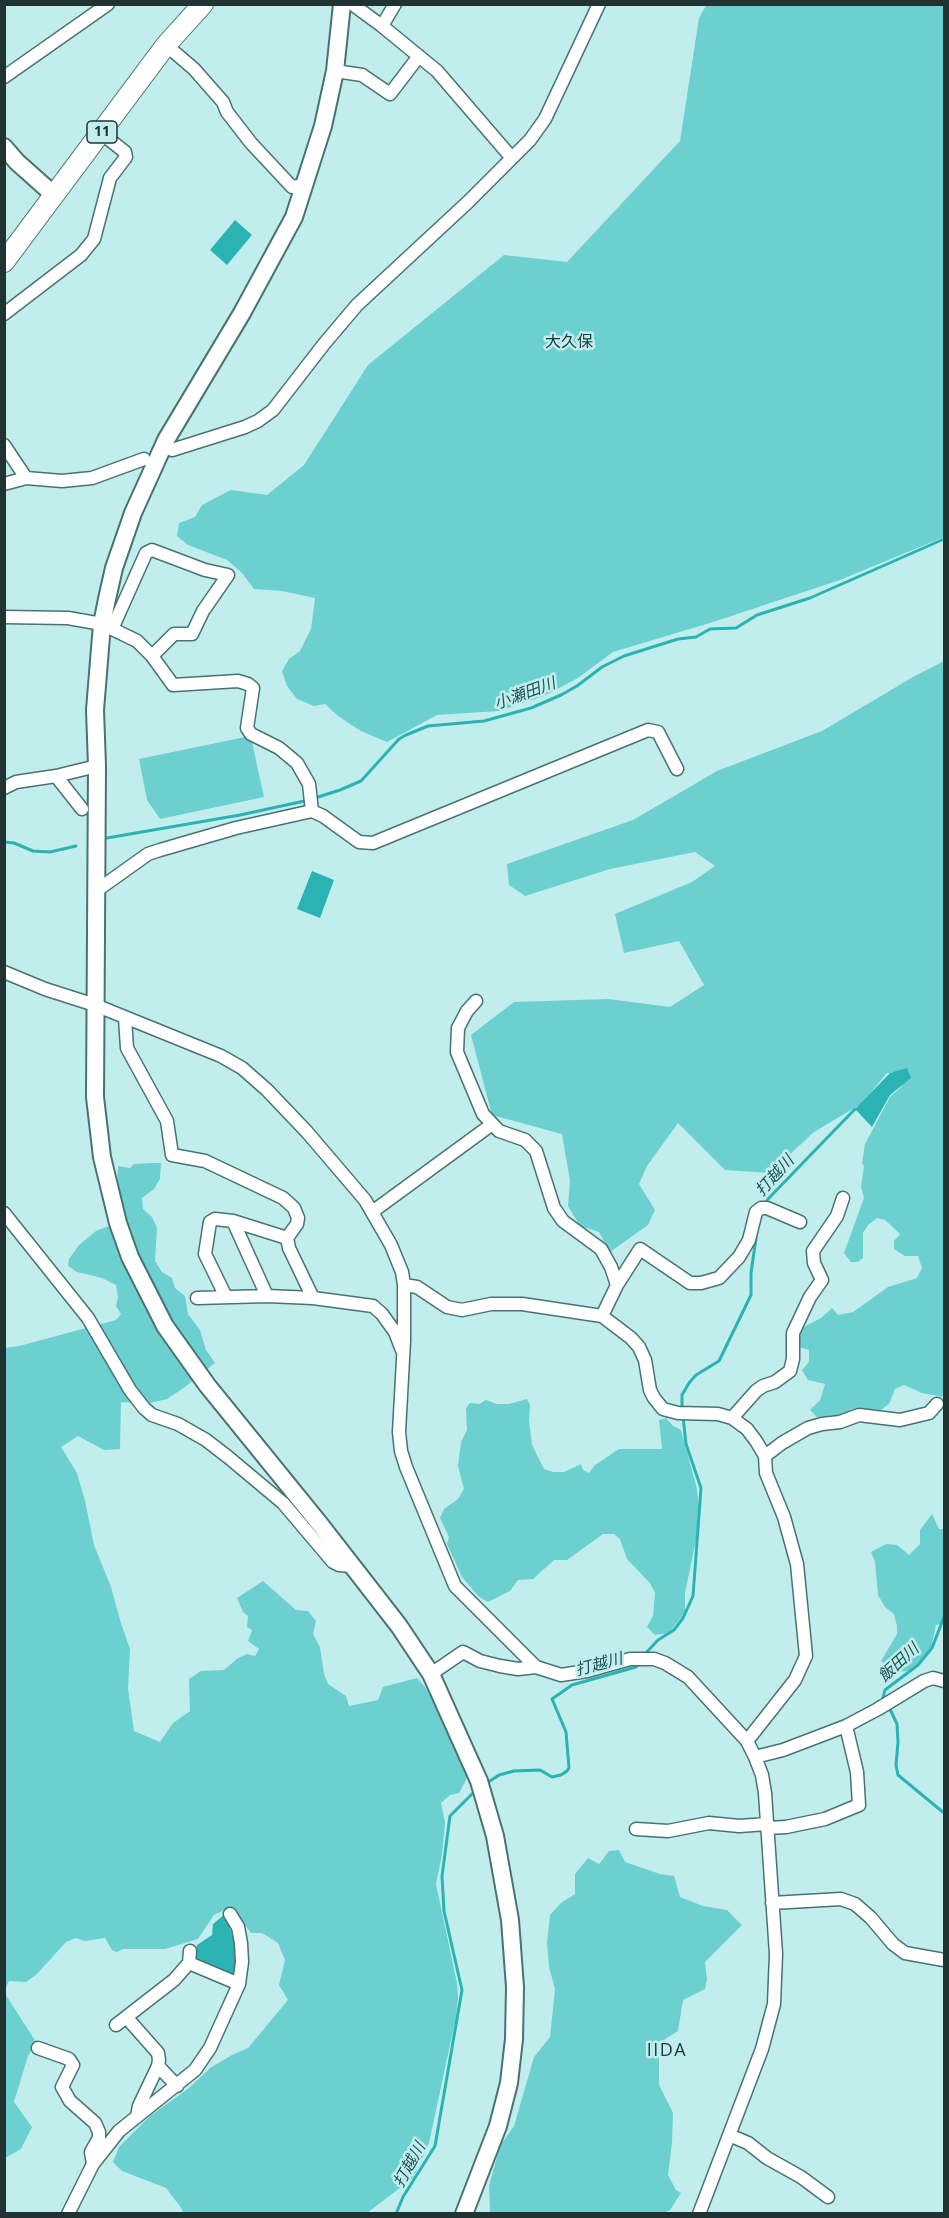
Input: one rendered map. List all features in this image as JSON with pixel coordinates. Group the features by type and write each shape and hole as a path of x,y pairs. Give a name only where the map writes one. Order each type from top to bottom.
{"main road":[{"name":"11","path":"4,262 166,45 198,6"}],"street":[{"path":"313,1528 185,1356 146,1291 130,1257 118,1223 102,1158 95,1097 97,766 95,710 114,568 133,513 166,440 267,269 294,217 323,126 335,70 342,4"},
{"path":"352,4 437,71 511,157"},
{"path":"382,27 395,4"},
{"path":"172,450 245,427 273,410 357,305 468,202 530,140 545,119 599,4"},
{"path":"4,77 104,6"},
{"path":"166,45 194,69 222,102 251,143 292,187 305,185"},
{"path":"335,70 362,75 390,94 419,56"},
{"path":"4,314 81,255 94,240 110,178 126,157 125,152 101,133"},
{"path":"4,147 17,162 54,195"},
{"path":"4,445 26,478"},
{"path":"4,484 26,478 62,481 92,478 144,459"},
{"path":"107,627 146,553 152,550 205,570 228,575 203,612 192,634 174,634 152,656"},
{"path":"4,617 68,618 107,627 137,641 152,656 173,685 238,681 248,684 254,688 247,728 251,734 279,748 297,763 309,784 312,811"},
{"path":"96,891 147,854 236,828 312,811 323,816 359,842 373,843 648,730 658,732 677,769"},
{"path":"4,788 16,782 56,776 97,766"},
{"path":"56,776 82,810"},
{"path":"4,972 45,989 95,1005 221,1056 242,1068 267,1090 330,1157 372,1212 392,1245 402,1272 404,1354 399,1409 401,1451 450,1576 462,1595 536,1667"},
{"path":"476,1001 467,1011 458,1029 457,1052 483,1114 499,1131 525,1140 536,1151 554,1208 563,1221 601,1249 611,1267 616,1285"},
{"path":"125,1018 127,1048 167,1121 172,1155 204,1161 283,1198 294,1208 298,1218 297,1224 287,1238 289,1248 313,1298"},
{"path":"372,1212 491,1125"},
{"path":"732,1418 756,1391 775,1382 789,1371 793,1359 793,1333 810,1297 822,1280 814,1263 813,1251 837,1216 843,1198"},
{"path":"602,1316 616,1285 640,1249 690,1283 701,1283 719,1278 726,1273 749,1240 756,1212 767,1208 800,1222"},
{"path":"4,1213 88,1318 130,1390 144,1408 152,1415 178,1424 206,1440 313,1528 352,1566 399,1626 431,1674 479,1781 489,1814 506,1885 515,1987 514,2039 508,2083 498,2126 465,2214"},
{"path":"225,1297 205,1254 210,1222 215,1219 233,1221 287,1238"},
{"path":"233,1221 267,1296"},
{"path":"404,1285 417,1287 447,1307 462,1310 491,1304 522,1304 602,1316 632,1338 639,1347 645,1360 650,1390 663,1409 678,1413 718,1414 732,1418 747,1429 765,1456 765,1473 784,1517 797,1564 806,1656 795,1680 747,1742"},
{"path":"197,1298 267,1296 313,1298 373,1306 395,1332 404,1354"},
{"path":"765,1456 800,1433 822,1424 840,1422 859,1415 900,1420 929,1413 937,1404"},
{"path":"431,1674 464,1652 500,1666 518,1669 536,1667 561,1675 587,1671 630,1659 654,1659 688,1677 747,1742 755,1757 762,1775 765,1793 776,1987 771,2022 699,2214"},
{"path":"755,1757 783,1750 846,1726 924,1681 933,1678 945,1681"},
{"path":"636,1828 668,1831 709,1823 786,1827 825,1819 859,1804 857,1772 846,1726"},
{"path":"772,1903 841,1899 855,1904 872,1918 893,1944 905,1953 945,1960"},
{"path":"68,2214 93,2164 119,2132 195,2070 210,2048 239,1984 242,1962 241,1943 238,1928 230,1914"},
{"path":"136,2116 158,2066 158,2053 121,2021 174,1980 189,1957 239,1984"},
{"path":"38,2048 69,2059 73,2065 62,2087 70,2101 95,2123 99,2132 99,2138 91,2152 93,2164"},
{"path":"158,2066 177,2086"},
{"path":"729,2135 748,2143 767,2158 801,2177 828,2197"}],"shaded area":[{"path":"707,4 944,5 944,537 840,580 613,652 578,678 544,696 499,711 437,715 387,742 361,731 338,716 325,704 314,706 297,699 287,686 282,671 289,659 300,651 311,629 315,598 282,591 254,589 242,573 227,560 188,545 177,536 179,523 195,517 202,505 231,490 267,495 304,465 368,365 504,255 567,262 680,141 699,18"},
{"path":"235,220 252,235 227,265 210,250"},
{"path":"944,661 944,1397 922,1393 904,1385 895,1389 889,1404 881,1410 856,1408 838,1415 817,1417 810,1410 820,1400 825,1384 808,1380 802,1370 809,1362 809,1350 798,1347 802,1328 821,1318 832,1308 838,1315 853,1312 888,1287 917,1278 922,1268 918,1256 905,1256 894,1249 894,1241 900,1234 885,1220 877,1218 868,1225 863,1233 863,1258 858,1262 851,1262 844,1253 864,1198 861,1187 865,1144 890,1097 902,1086 902,1072 887,1073 861,1104 814,1132 770,1173 725,1170 678,1123 647,1166 639,1184 655,1210 648,1225 610,1252 599,1232 580,1226 568,1206 570,1181 562,1134 492,1115 471,1035 514,1002 608,999 670,1007 704,985 679,941 624,953 615,914 692,882 715,866 695,852 610,869 525,896 509,885 507,864 633,820 717,771 822,731"},
{"path":"245,737 252,742 264,797 160,819 147,800 139,759"},
{"path":"312,871 334,880 320,918 297,909"},
{"path":"907,1068 911,1078 890,1095 872,1127 855,1109 890,1073"},
{"path":"161,1163 160,1179 154,1189 142,1198 143,1209 152,1217 157,1228 155,1261 162,1272 172,1278 175,1288 185,1296 188,1314 200,1330 206,1350 215,1363 167,1399 145,1404 121,1402 120,1449 104,1450 78,1436 61,1447 77,1473 94,1545 111,1587 130,1649 128,1688 134,1731 160,1742 173,1723 190,1711 189,1679 201,1671 224,1670 238,1658 247,1654 255,1656 259,1649 248,1641 252,1630 247,1627 248,1616 243,1612 237,1598 263,1581 296,1610 308,1611 316,1621 313,1634 320,1647 324,1674 328,1684 346,1696 349,1706 378,1700 383,1687 417,1678 437,1708 459,1754 467,1778 459,1793 450,1795 441,1803 445,1823 436,1884 457,1983 458,1998 429,2143 413,2178 367,2213 183,2213 166,2188 122,2171 113,2162 119,2147 150,2116 189,2088 210,2068 248,2048 288,2000 279,1985 285,1960 278,1943 262,1933 251,1933 231,1907 214,1915 198,1939 165,1949 123,1949 117,1952 112,1950 105,1938 85,1941 76,1938 66,1942 36,1975 26,1982 9,1981 5,1990 5,1348 116,1320 121,1314 116,1306 118,1297 116,1285 102,1278 77,1272 68,1266 69,1259 79,1245 96,1231 109,1226 122,1211 117,1189 118,1166 130,1168 134,1164"},
{"path":"527,1399 530,1405 532,1445 544,1469 553,1472 564,1472 581,1464 583,1470 589,1473 595,1465 619,1449 662,1449 659,1420 666,1418 673,1426 681,1430 697,1489 700,1521 685,1593 685,1612 669,1633 655,1635 647,1627 653,1616 655,1593 650,1583 627,1559 620,1539 614,1534 603,1534 567,1560 554,1560 533,1579 518,1580 510,1591 488,1602 479,1597 462,1577 447,1544 449,1537 440,1518 444,1509 458,1499 464,1489 458,1466 461,1442 467,1430 466,1408 470,1403 479,1404 486,1400 497,1404 509,1404"},
{"path":"932,1514 939,1529 944,1529 944,1623 936,1625 930,1653 908,1671 896,1672 881,1661 897,1634 897,1626 894,1614 885,1607 878,1595 875,1562 871,1552 886,1544 897,1545 909,1555 920,1544 920,1530"},
{"path":"619,1850 625,1862 660,1874 674,1876 680,1897 703,1906 727,1910 742,1925 705,1962 707,1979 705,1989 683,2000 678,2031 659,2043 659,2085 673,2113 668,2175 676,2190 681,2193 670,2210 663,2213 490,2213 489,2186 500,2146 514,2126 534,2057 550,2037 555,1989 549,1967 547,1943 550,1915 561,1903 575,1894 575,1874 588,1858 599,1864 609,1851"},
{"path":"225,1914 235,1943 237,1957 235,1972 231,1974 193,1959 197,1945 212,1935 213,1924"},
{"path":"4,1992 36,2042 28,2056 14,2102 32,2127 21,2149 5,2158"}],"waterway":[{"name":"小瀬田川","path":"315,798 361,781 399,739 406,735 428,726 484,721 531,708 561,695 602,667 624,656 678,639 696,637 710,629 736,628 757,615 810,598 944,539"},
{"name":"小瀬田川","path":"107,838 240,815 309,800"},
{"name":"小瀬田川","path":"4,842 14,843 33,851 50,852 76,846"},
{"name":"打越川","path":"764,1206 768,1199 855,1109"},
{"name":"打越川","path":"682,1409 682,1395 689,1383 696,1375 719,1361 751,1295 751,1273 756,1238"},
{"name":"打越川","path":"645,1654 658,1640 674,1630 683,1618 693,1596 701,1488 686,1444 683,1416"},
{"name":"飯田川","path":"885,1702 883,1698 885,1690 918,1665 932,1648 944,1617"},
{"name":"打越川","path":"487,1783 499,1775 514,1771 540,1770 552,1777 567,1771 569,1768 566,1732 552,1699 572,1685 636,1667 640,1662"},
{"name":"飯田川","path":"889,1707 897,1724 896,1765 898,1775 944,1813"},
{"name":"打越川","path":"396,2214 403,2197 435,2146 462,1990 444,1911 442,1876 450,1816 476,1790"}],"district":[{"name":"大久保","path":"569,342"},
{"name":"IIDA","path":"667,2051"}]}
